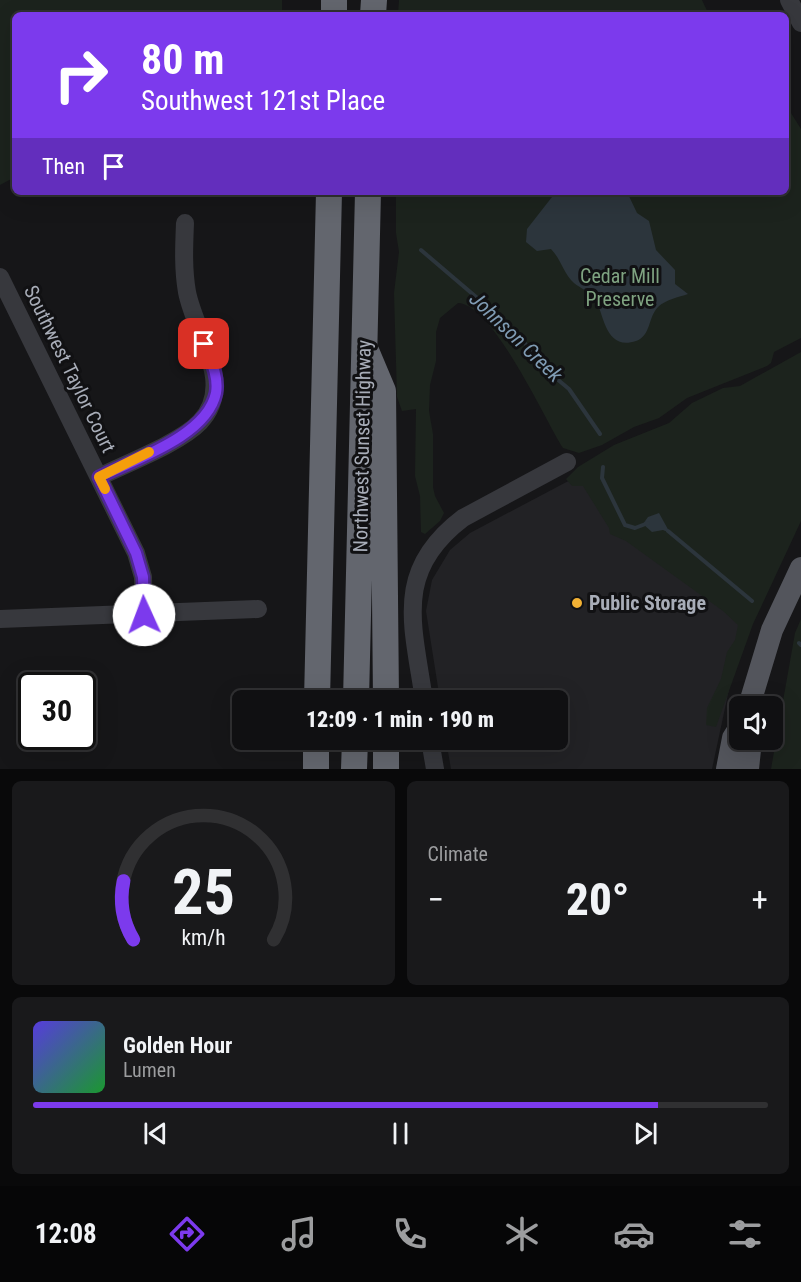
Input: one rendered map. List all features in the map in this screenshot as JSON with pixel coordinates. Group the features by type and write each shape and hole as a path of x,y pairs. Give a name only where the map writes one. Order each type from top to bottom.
{"highway":[{"name":"Northwest Sunset Highway","path":"317,690 329,195"},
{"name":"Northwest Sunset Highway","path":"356,690 368,195"},
{"path":"364,347 383,391 386,690"},
{"path":"316,750 316,769"},
{"path":"354,769 355,750"},
{"path":"386,750 386,769"}],"main road":[{"path":"752,696 772,630 801,568"},
{"path":"727,769 731,750"},
{"path":"748,769 750,750"}],"street":[{"path":"789,0 801,23"},
{"path":"99,477 190,430 210,409 216,392 212,364 195,324 188,293 184,271 185,223"},
{"name":"Southwest Taylor Court","path":"0,277 136,553 143,577 144,615"},
{"path":"423,690 414,631 412,595 416,576 425,558 438,540 464,518 567,462"},
{"path":"0,619 258,609"},
{"path":"432,750 435,769"}],"shaded area":[{"path":"552,195 628,195 637,213 649,221 656,250 675,270 675,284 688,294 658,307 641,339 626,343 612,337 596,300 570,279 551,249 537,251 526,242 527,229"},
{"name":"Public Storage","path":"593,468 751,621 731,680 712,769 451,769 448,750 568,750 568,690 438,690 426,611 432,580 450,550 470,533"},
{"path":"659,513 670,533 663,530 652,532 643,524 648,517"}],"green space":[{"path":"0,0 282,0 282,12 12,12 12,179 0,185"},
{"path":"399,0 702,0 708,12 398,12"},
{"name":"Cedar Mill Preserve","path":"789,110 801,129 801,338 774,352 771,363 767,366 687,398 659,418 634,427 602,445 579,453 563,448 517,365 487,322 472,308 458,303 440,318 436,332 436,361 430,385 429,411 433,434 433,487 444,513 440,521 425,534 421,532 420,496 415,476 416,409 402,411 397,397 394,293 399,252 396,233 396,195 789,195"},
{"path":"801,352 801,521 753,624 716,727 706,725 707,708 721,679 727,652 735,640 738,625 723,611 626,541 610,534 609,528 583,486 572,486 566,479 578,467 614,445 669,423 692,403 723,388 740,386"},
{"path":"801,619 801,769 771,769 774,750 783,750 783,701 795,633"}],"waterway":[{"name":"Johnson Creek","path":"421,250 510,326 551,374 569,389 600,434"},
{"name":"Johnson Creek","path":"603,467 602,478 625,525 635,528 648,523"},
{"name":"Johnson Creek","path":"668,531 752,601"}],"slow traffic":[{"path":"105,489 99,477 149,452"}],"place":[{"name":"Public Storage","path":"577,603"}],"route":[{"path":"144,615 143,577 136,553 99,477 178,437 200,422 210,409 216,392 216,377 204,344"}]}
